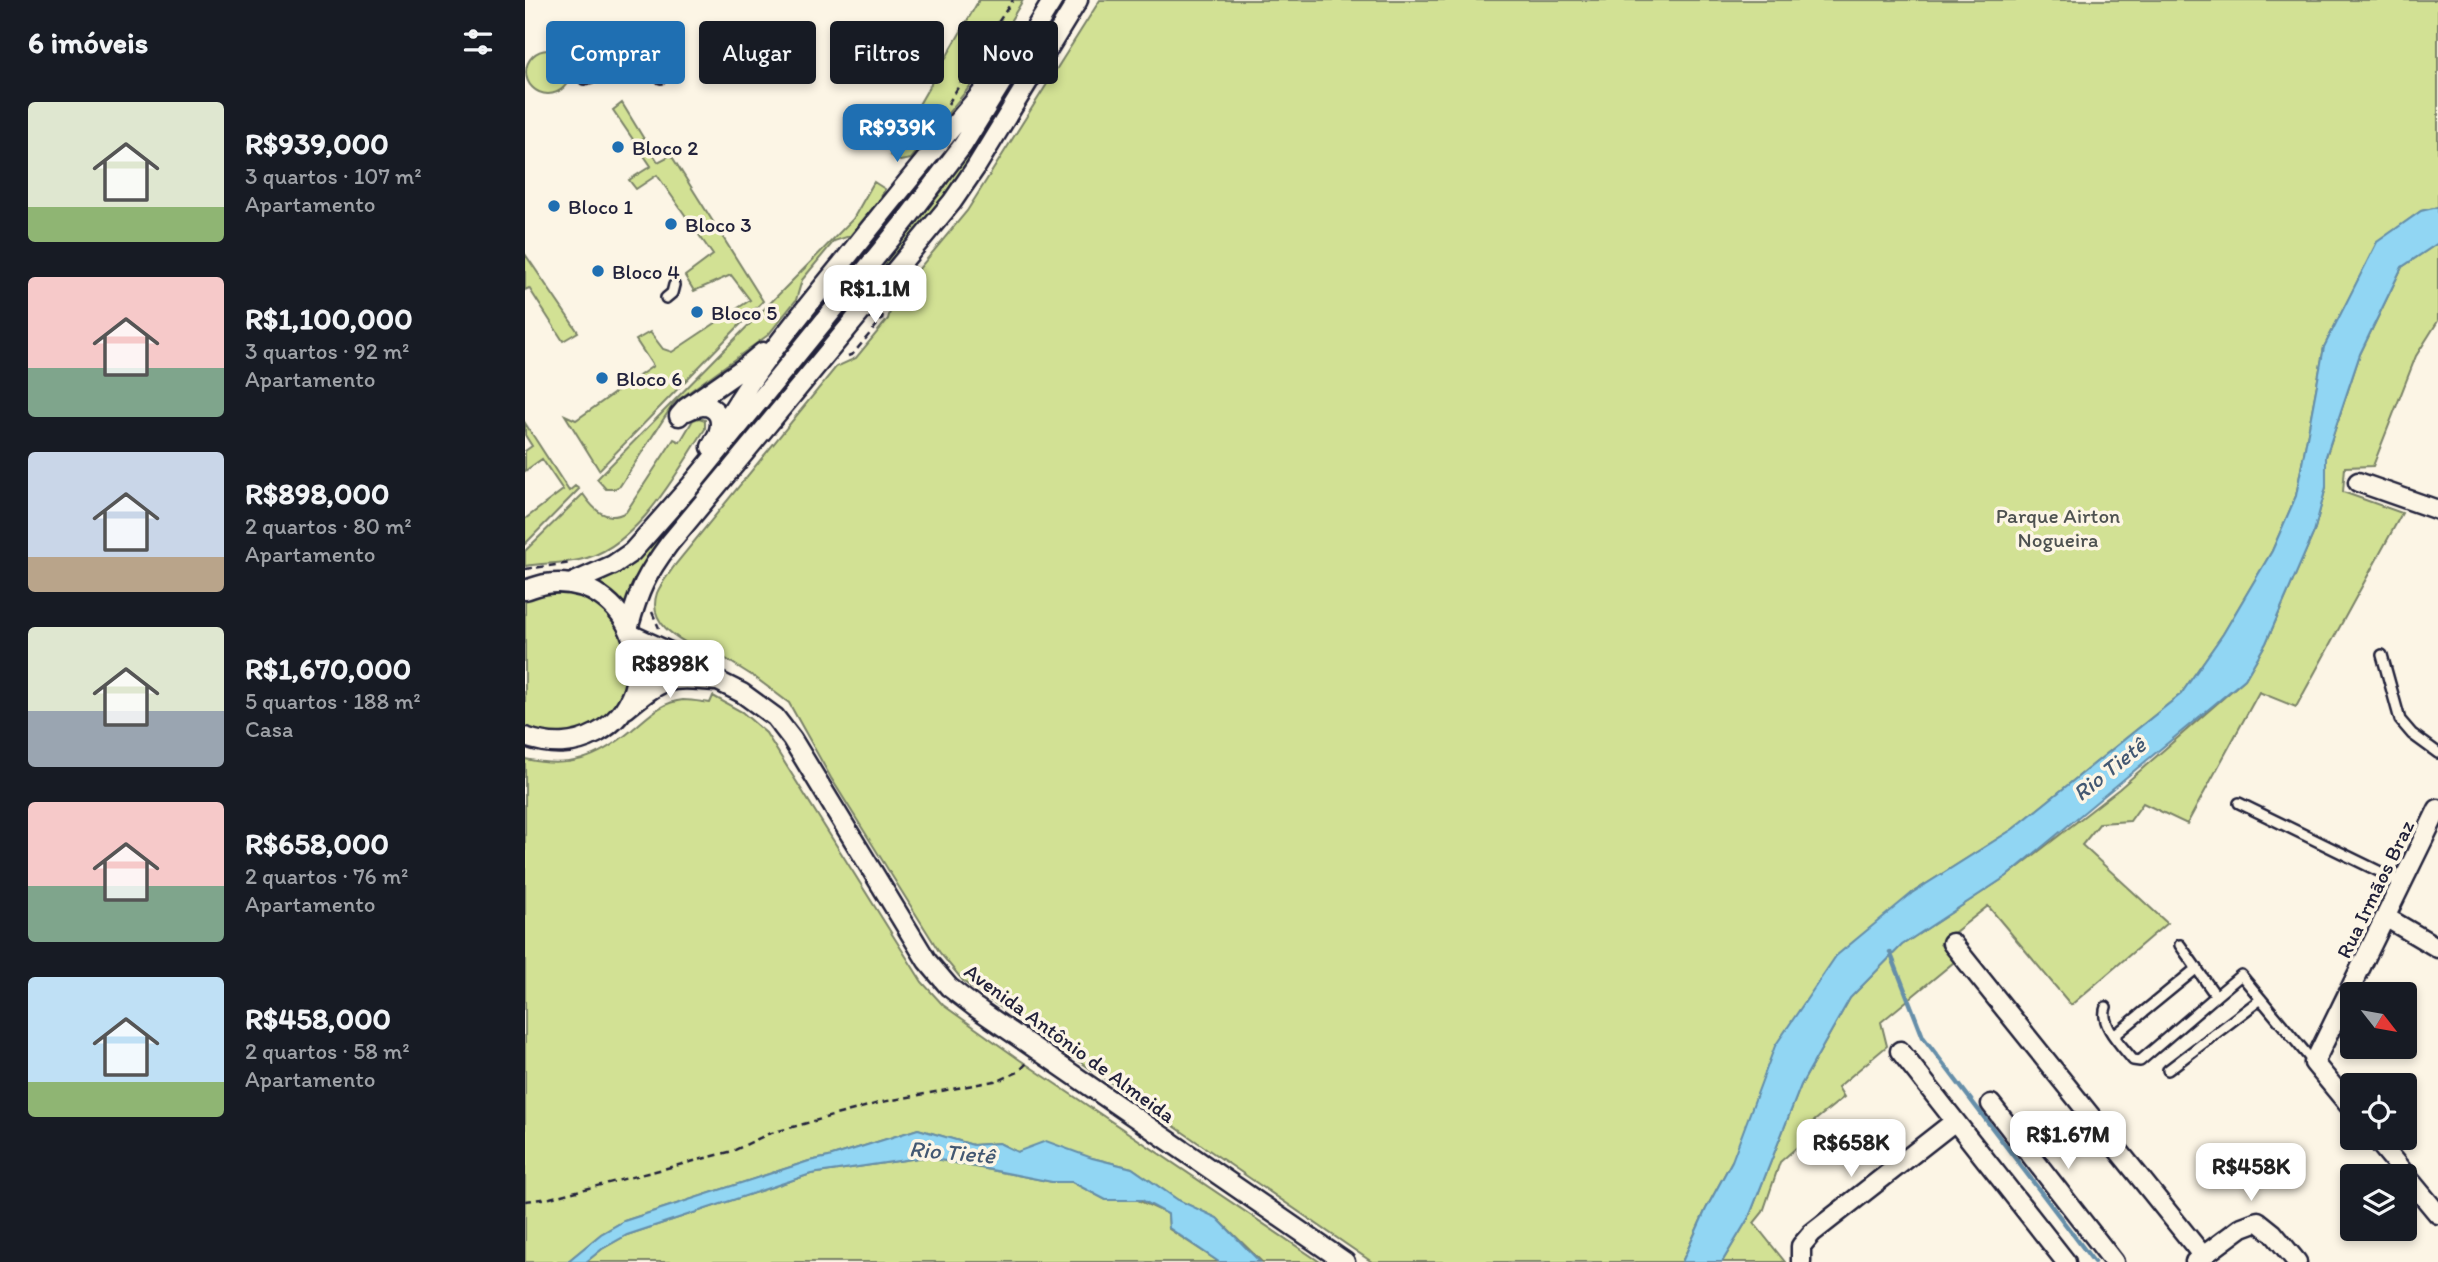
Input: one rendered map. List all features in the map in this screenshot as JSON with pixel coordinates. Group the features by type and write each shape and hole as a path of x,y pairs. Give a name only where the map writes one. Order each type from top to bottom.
{"street":[{"path":"1040,21 1053,0"},
{"path":"630,631 640,589 649,572 669,544 952,202 1078,0"},
{"path":"691,485 749,384 794,323 990,84"},
{"path":"570,584 613,565 632,552 691,485 914,209 963,145 1001,84"},
{"path":"718,434 720,416 711,407 701,405 679,416 686,408 745,367 794,323"},
{"path":"2358,482 2438,510"},
{"name":"Avenida Antônio de Almeida","path":"525,590 545,584 570,584 605,599 619,612 630,631 637,655 631,696 620,714"},
{"name":"Avenida Antônio de Almeida","path":"630,631 685,659 758,704 775,718 792,738 927,961 949,986 1039,1053 1345,1262"},
{"name":"Avenida Antônio de Almeida","path":"525,737 542,743 564,744 585,739 604,729 664,682 676,678 718,681"},
{"name":"Rua Irmãos Braz","path":"2314,1063 2438,809"},
{"path":"2387,918 2438,948"},
{"path":"1952,943 2199,1259 2242,1227 2258,1222 2273,1233 2297,1262"},
{"path":"1901,1051 2066,1262"},
{"path":"2314,1063 2340,1094"},
{"path":"1991,1104 2115,1262"},
{"path":"1801,1262 1801,1246 1812,1233 1955,1121"},
{"path":"2385,1150 2438,1214"}],"lane":[{"path":"666,298 672,293 674,285"},
{"path":"2382,655 2400,720 2411,734 2438,753"},
{"path":"2239,803 2403,883"},
{"path":"2180,945 2216,996"},
{"path":"2114,1036 2197,968"},
{"path":"2106,1007 2104,1018 2114,1036 2133,1060 2140,1061 2241,975 2314,1063"},
{"path":"2168,1070 2261,999"}],"path":[{"path":"525,1201 550,1198 733,1151 768,1135 882,1102 1000,1080 1018,1072 1039,1053"}],"green space":[{"path":"979,0 1023,0 1011,21 967,21"},
{"path":"1063,0 1070,0 1057,21 1050,21"},
{"name":"Parque Airton Nogueira","path":"1100,0 2438,0 2438,207 2421,211 2377,243 2324,347 2296,496 2272,551 2223,634 2181,694 2013,829 1912,893 1732,1161 1682,1262 1372,1262 964,982 940,953 831,778 789,703 710,649 705,653 677,637 657,615 657,593 675,565 836,367 856,358 888,319 893,300 967,211 1047,84 1058,84 1058,67"},
{"path":"958,37 958,84 972,84 911,159 900,161 890,155 931,84 944,84 944,61"},
{"path":"546,50 546,84 565,84 556,92 540,92 528,80 528,64 540,52"},
{"path":"1010,84 1017,84 948,195 644,565 634,581 630,613 603,588 591,582 618,572 645,551 943,190"},
{"path":"622,103 658,162 671,155 763,301 599,470 565,415 576,420 653,366 636,340 650,332 663,349 672,352 750,300 731,275 694,291 685,276 713,255 657,175 636,189 629,180 651,166 613,110"},
{"path":"874,182 885,189 880,199 850,236 834,241 802,280 796,300 768,335 674,403 620,486 606,489 597,479 853,219"},
{"path":"2438,243 2438,321 2416,356 2373,466 2345,467 2343,492 2402,513 2296,707 2259,692 2187,824 2143,803 2130,821 2100,823 2082,845 2167,923 2071,1005 1988,906 1940,944 1954,962 1881,1022 1887,1046 1838,1087 1844,1097 1808,1126 1812,1134 1780,1162 1763,1212 1754,1223 1785,1262 1722,1262 1749,1217 1801,1085 1850,998 1902,945 2007,876 2119,789 2245,679 2266,643 2314,532 2326,487 2326,457 2360,354 2402,267"},
{"path":"525,254 578,332 563,341 529,288 525,290"},
{"path":"693,420 705,420 705,429 681,467 653,507 619,541 600,553 579,560 525,566 525,551 583,494 601,513 612,516 626,512 674,439 680,442"},
{"path":"525,423 569,491 575,486 579,489 525,544 525,519 563,490 542,459 525,471 525,451 532,446 525,435"},
{"path":"565,588 600,602 624,631 629,654 627,677 620,697 607,714 590,727 570,734 548,735 525,727 525,596"},
{"path":"713,696 742,712 766,733 922,982 943,1005 1320,1262 1262,1262 1217,1218 1178,1200 1132,1168 1092,1158 1017,1152 999,1143 973,1145 918,1129 624,1221 601,1234 567,1262 525,1262 525,759 555,763 594,755 668,704 683,700 710,703"},
{"path":"925,1157 1052,1182 1072,1182 1106,1200 1138,1200 1168,1214 1169,1229 1219,1262 586,1262 627,1235 811,1174"}],"water":[{"name":"Rio Tietê","path":"2438,207 2438,243 2402,267 2360,354 2326,456 2326,487 2314,532 2266,643 2245,679 2007,876 1902,945 1850,998 1801,1085 1749,1217 1722,1262 1682,1262 1732,1161 1775,1046 1836,956 1912,893 2013,829 2181,694 2223,634 2272,551 2296,496 2324,347 2377,242 2421,211"},
{"name":"Rio Tietê","path":"918,1129 973,1145 999,1143 1017,1152 1046,1141 1092,1158 1132,1168 1178,1200 1217,1218 1260,1262 1219,1262 1169,1228 1168,1214 1142,1200 1106,1200 1072,1182 1052,1182 925,1157 811,1174 627,1235 586,1262 567,1262 601,1234 624,1221"}],"waterway":[{"path":"1890,952 1923,1037 2094,1262"}],"place":[{"name":"Bloco 2","path":"618,147"},
{"name":"Bloco 1","path":"554,206"},
{"name":"Bloco 3","path":"671,224"},
{"name":"Bloco 4","path":"598,271"},
{"name":"Bloco 5","path":"697,312"},
{"name":"Bloco 6","path":"602,378"}]}
